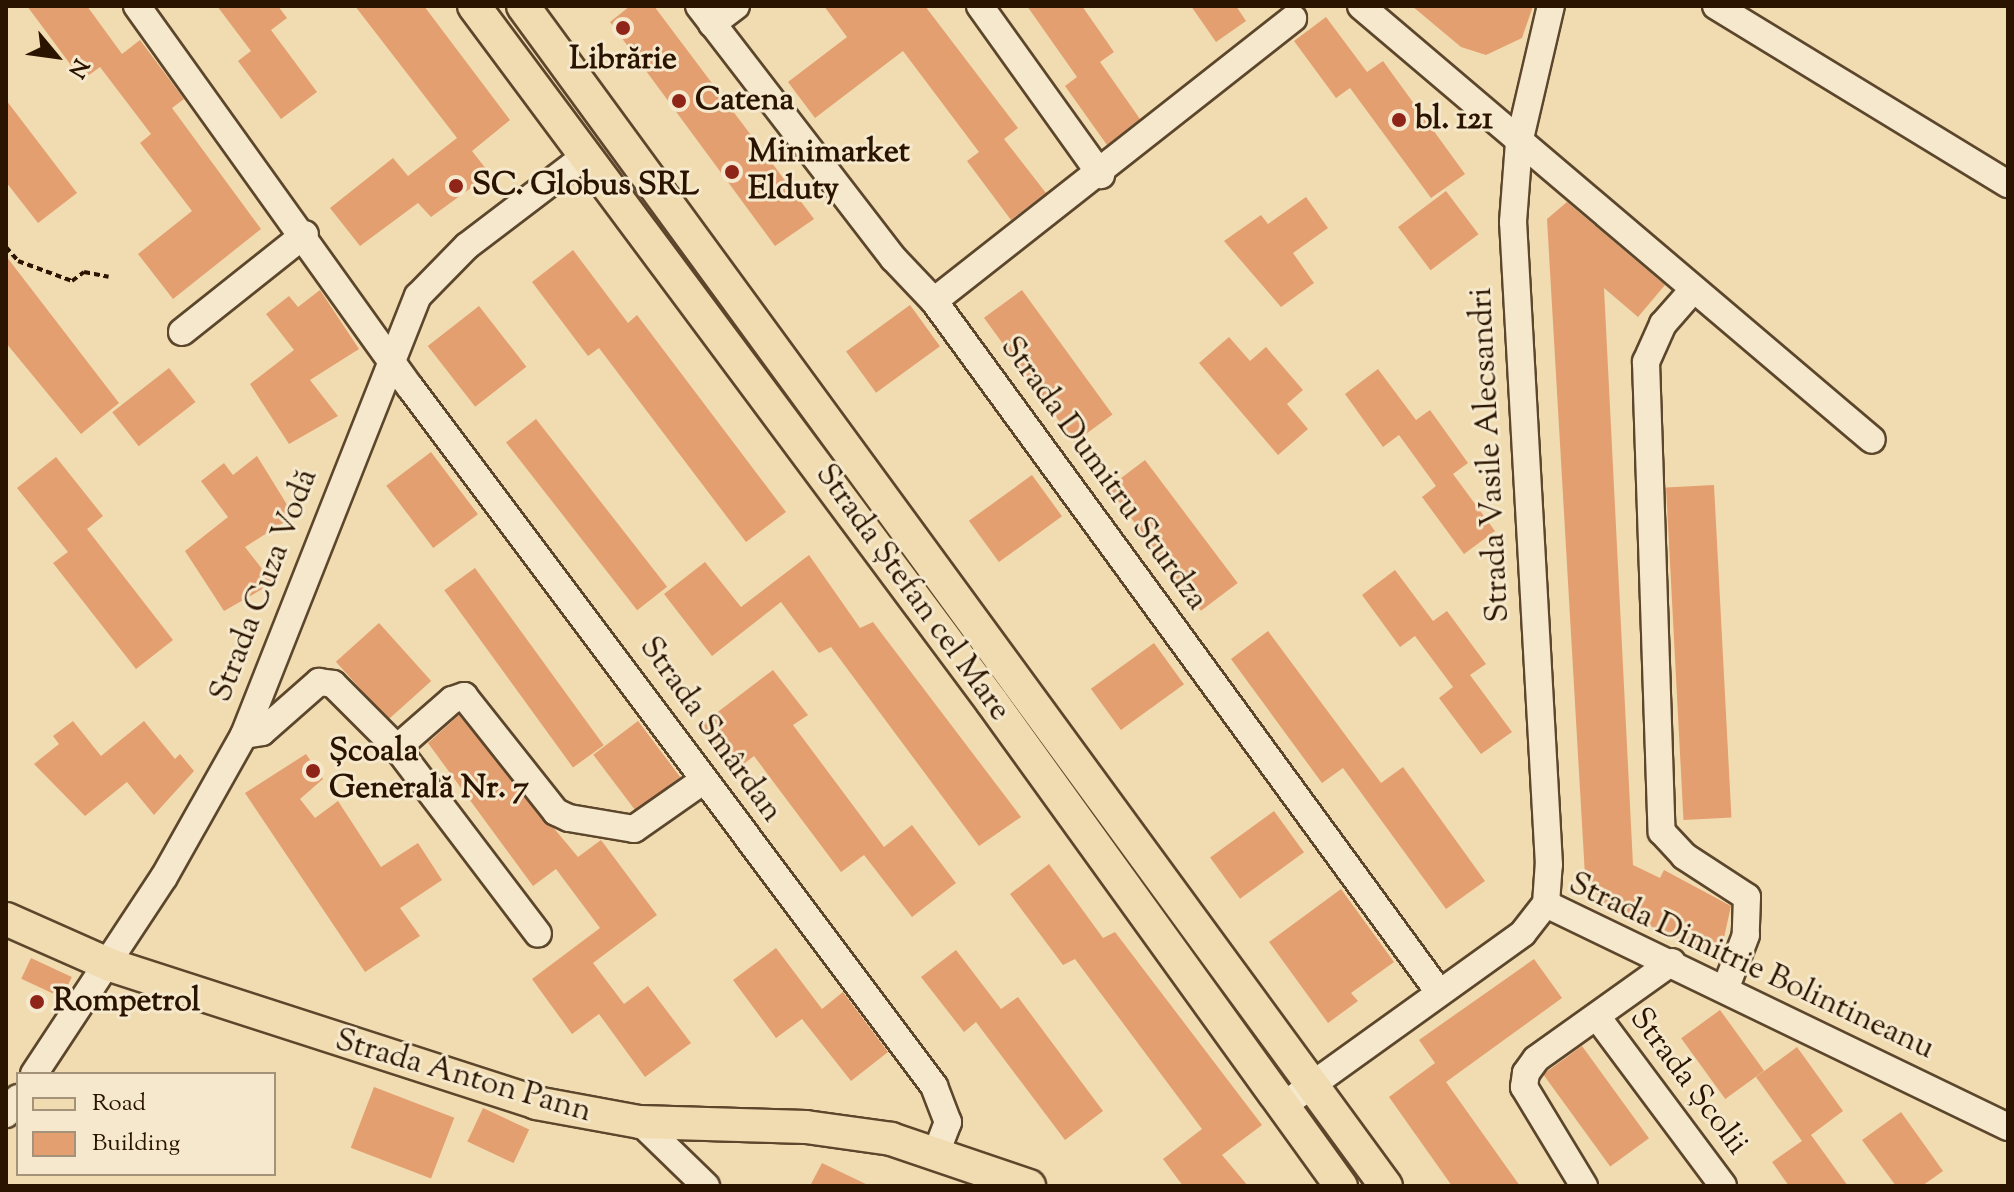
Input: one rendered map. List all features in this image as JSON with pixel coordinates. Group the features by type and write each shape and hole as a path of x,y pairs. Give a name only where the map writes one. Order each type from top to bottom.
{"main road":[{"name":"Strada Ștefan cel Mare","path":"474,6 1341,1186"},
{"name":"Strada Ștefan cel Mare","path":"528,8 1386,1186"},
{"name":"Strada Anton Pann","path":"6,919 110,965 466,1084 588,1117 640,1122 806,1127 937,1151 1029,1186"}],"street":[{"name":"Strada Smârdan","path":"137,6 305,234 389,357 934,1086 948,1122 937,1151"},
{"path":"706,15 736,6"},
{"path":"980,6 1101,175"},
{"path":"1361,6 1692,291 1872,440"},
{"name":"Strada Vasile Alecsandri","path":"1546,904 1549,865 1515,307 1519,143 1551,6"},
{"path":"1716,6 2008,184"},
{"path":"496,36 528,8"},
{"name":"Strada Dumitru Sturdza","path":"706,15 894,259 934,301 1439,992"},
{"path":"934,301 1101,175 1293,19"},
{"name":"Strada Cuza Vodă","path":"35,1072 110,965 244,735 389,357 418,296 442,268 585,156"},
{"path":"182,332 305,234"},
{"path":"1692,291 1663,324 1646,362 1662,832 1684,856 1747,897 1746,935 1726,987"},
{"path":"244,735 262,732 319,682 333,684 397,748 538,934"},
{"path":"397,748 452,700 464,696 556,812 569,818 634,829 704,780"},
{"name":"Strada Dimitrie Bolintineanu","path":"1284,1105 1523,933 1546,904 1726,987 2008,1127"},
{"name":"Strada Școlii","path":"1584,1186 1524,1087 1536,1059 1598,1018 1672,962"},
{"name":"Strada Școlii","path":"1598,1018 1723,1186"},
{"path":"640,1122 706,1186"}],"path":[{"path":"6,247 18,261 72,281 84,272 109,277"}],"building":[{"path":"27,6 87,6 122,54 140,40 184,99 172,108 261,229 173,299 138,254 192,211 140,143 151,134 100,67 82,80"},
{"path":"217,6 278,6 287,18 271,30 317,92 281,119 238,61 251,51"},
{"path":"355,6 424,6 510,120 472,151 490,174 431,217 418,203 360,246 330,208 393,158 408,176 457,138"},
{"path":"630,6 654,6 814,219 775,246 610,22"},
{"path":"824,6 925,6 1018,128 1004,139 1046,193 1011,220 967,161 979,152 903,51 815,118 788,82 847,37"},
{"path":"1027,6 1082,6 1114,52 1100,62 1140,119 1107,145 1065,86 1077,77"},
{"path":"1191,6 1236,6 1246,21 1216,42"},
{"path":"1412,6 1533,6 1522,38 1486,55 1461,47"},
{"name":"bl. 121","path":"1326,17 1367,72 1383,61 1465,174 1431,198 1350,88 1336,98 1294,41"},
{"path":"6,100 77,193 38,223 6,182"},
{"path":"1446,191 1478,234 1431,270 1398,227"},
{"path":"1306,197 1328,228 1293,253 1314,283 1281,307 1224,241 1261,215 1268,224"},
{"path":"1567,202 1665,285 1638,317 1604,288 1633,865 1660,878 1664,870 1731,906 1719,960 1602,902 1585,876 1547,219"},
{"path":"573,250 628,323 637,315 786,512 746,542 599,348 588,356 532,282"},
{"path":"6,256 119,403 81,434 6,343"},
{"path":"320,290 359,349 310,380 338,416 289,444 250,384 294,350 266,314 289,296 298,307"},
{"path":"1022,290 1113,415 1074,442 984,318"},
{"path":"910,305 940,346 876,393 846,351"},
{"path":"479,306 526,367 475,407 428,346"},
{"path":"1229,337 1250,361 1266,347 1303,390 1287,404 1308,429 1278,455 1199,363"},
{"path":"169,368 195,402 139,446 112,412"},
{"path":"1378,369 1416,420 1430,410 1468,463 1453,474 1495,531 1464,554 1422,497 1436,486 1399,435 1383,447 1345,394"},
{"path":"536,419 667,587 637,610 506,442"},
{"path":"431,452 478,514 433,548 386,486"},
{"path":"257,456 294,516 245,547 273,583 224,611 185,551 228,517 201,481 224,463 233,475"},
{"path":"56,457 103,516 87,529 173,640 136,669 53,563 68,552 17,488"},
{"path":"1145,460 1238,583 1201,611 1108,488"},
{"path":"1032,475 1062,516 999,562 969,521"},
{"path":"1714,485 1731,818 1683,820 1666,488"},
{"path":"809,555 860,628 873,622 1021,817 979,846 831,647 819,653 781,602 712,656 664,594 705,562 741,607"},
{"path":"475,568 604,745 573,768 444,590"},
{"path":"1395,570 1433,621 1447,611 1486,664 1470,675 1512,732 1481,754 1439,698 1453,687 1415,636 1400,647 1362,595"},
{"path":"379,623 431,681 388,720 336,662"},
{"path":"1268,631 1381,783 1403,767 1485,881 1446,909 1343,768 1322,783 1231,659"},
{"path":"1154,643 1184,684 1121,730 1091,689"},
{"path":"773,670 808,715 793,725 884,847 912,825 956,883 912,917 864,855 841,872 754,756 733,772 698,727"},
{"path":"459,715 578,857 601,840 657,915 593,963 624,1004 648,986 691,1043 645,1077 599,1014 572,1034 532,979 600,928 556,869 533,886 428,743"},
{"path":"73,721 101,756 144,721 175,759 180,754 194,771 154,815 127,782 85,816 34,764 59,744 53,736"},
{"path":"638,721 680,777 635,811 593,755"},
{"path":"306,754 323,779 300,799 315,818 338,801 381,867 418,843 442,880 400,908 420,936 365,972 245,793"},
{"path":"1274,811 1304,852 1240,899 1210,857"},
{"path":"1049,864 1103,938 1115,932 1262,1125 1222,1155 1248,1186 1183,1186 1163,1159 1202,1129 1075,959 1063,965 1010,894"},
{"path":"1341,889 1394,962 1351,993 1358,1001 1328,1023 1269,942"},
{"path":"776,948 822,1009 843,992 888,1052 851,1081 802,1019 776,1038 733,980"},
{"path":"956,950 1001,1009 1018,997 1103,1111 1065,1140 976,1022 964,1032 921,977"},
{"path":"31,958 72,977 62,998 21,979"},
{"path":"1534,959 1562,998 1446,1082 1520,1186 1452,1186 1389,1097 1435,1063 1419,1040"},
{"path":"1720,1010 1764,1071 1725,1099 1681,1038"},
{"path":"1582,1046 1649,1138 1610,1166 1543,1074"},
{"path":"1797,1047 1843,1111 1811,1135 1848,1186 1789,1186 1772,1162 1802,1141 1756,1077"},
{"path":"374,1087 454,1118 431,1179 351,1148"},
{"path":"483,1108 529,1130 514,1163 467,1142"},
{"path":"1901,1112 1943,1171 1922,1186 1896,1186 1862,1140"},
{"path":"822,1163 870,1186 810,1186"}],"place":[{"name":"Librărie","path":"623,28"},
{"name":"Catena","path":"679,101"},
{"name":"bl. 121","path":"1399,120"},
{"name":"Minimarket Elduty","path":"732,172"},
{"name":"SC. Globus SRL","path":"456,186"},
{"name":"Școala Generală Nr. 7","path":"313,771"},
{"name":"Rompetrol","path":"37,1002"}]}
